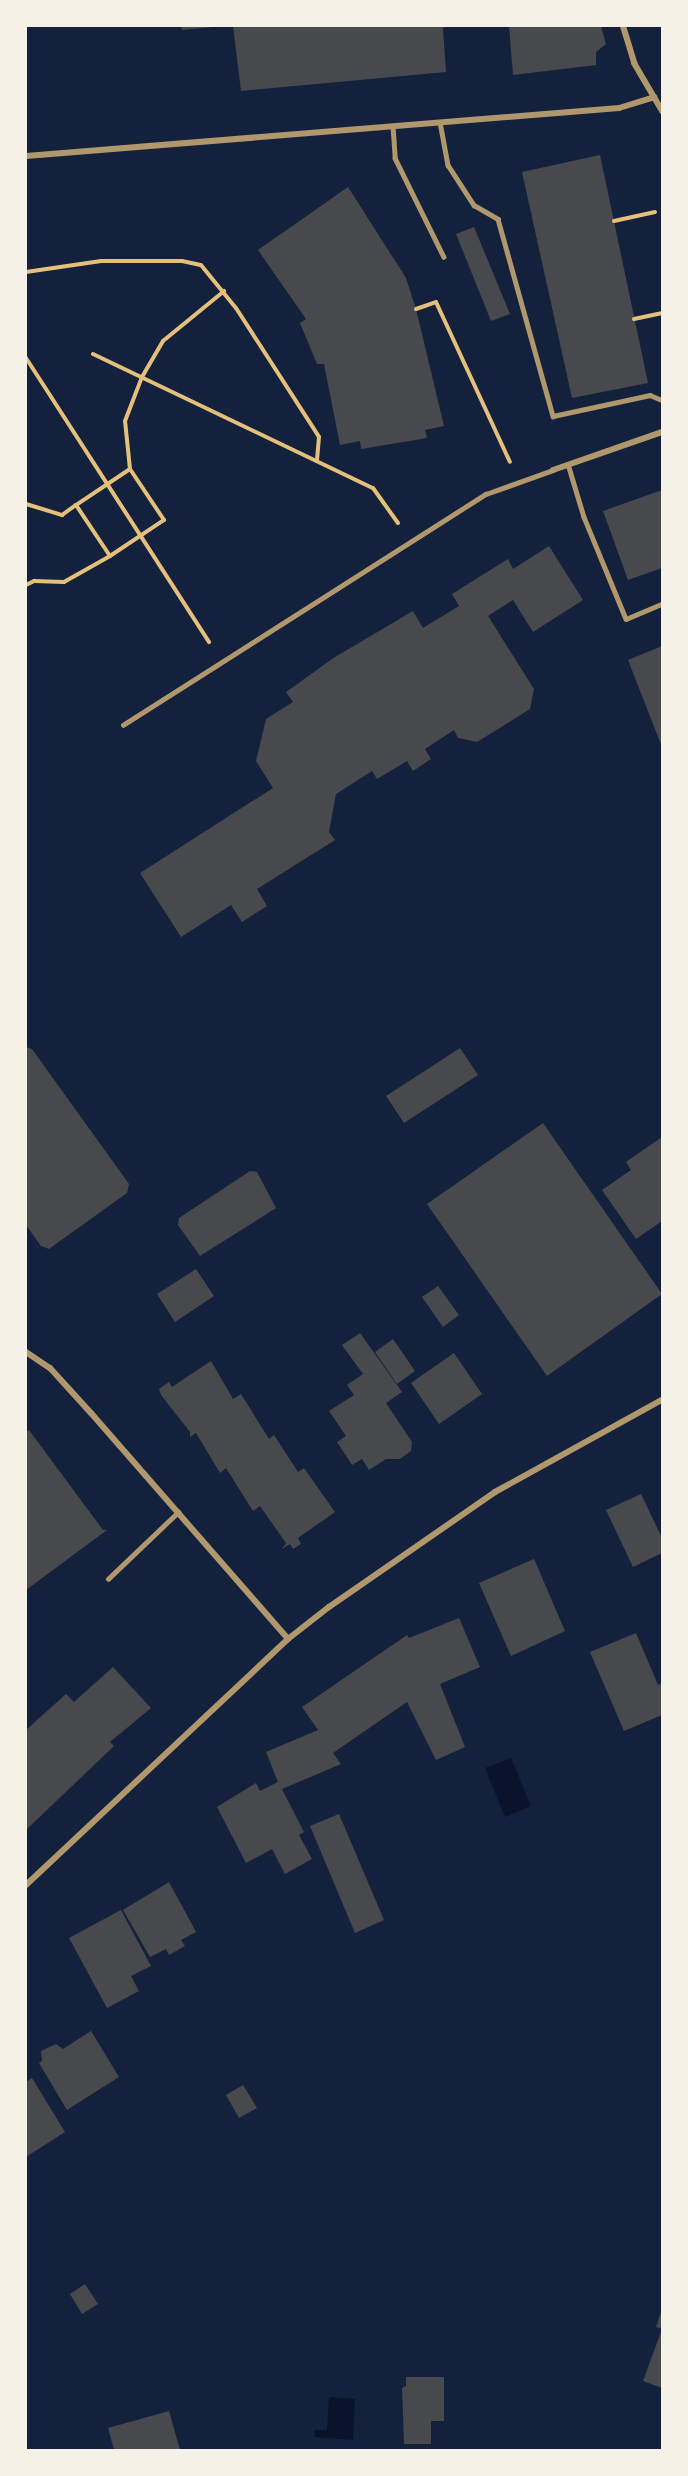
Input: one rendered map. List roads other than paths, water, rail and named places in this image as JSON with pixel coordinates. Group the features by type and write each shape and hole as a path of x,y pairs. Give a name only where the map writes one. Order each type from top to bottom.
{"street":[{"path":"623,26 634,63 663,111"},
{"path":"26,156 619,108 654,97"},
{"path":"553,470 663,432"},
{"path":"26,1353 50,1368 288,1640"},
{"path":"26,1886 288,1640 495,1492 663,1400"}],"lane":[{"path":"440,122 448,165 474,205 498,219 553,417 650,396 663,400"},
{"path":"393,126 395,158 444,257"},
{"path":"568,464 584,517 626,619 663,604"},
{"path":"123,725 486,494 553,470"},
{"path":"108,1579 178,1512"}],"water":[{"path":"511,1758 531,1806 505,1817 485,1768"},
{"path":"329,2397 355,2399 353,2440 314,2437 315,2430 327,2430"}]}
